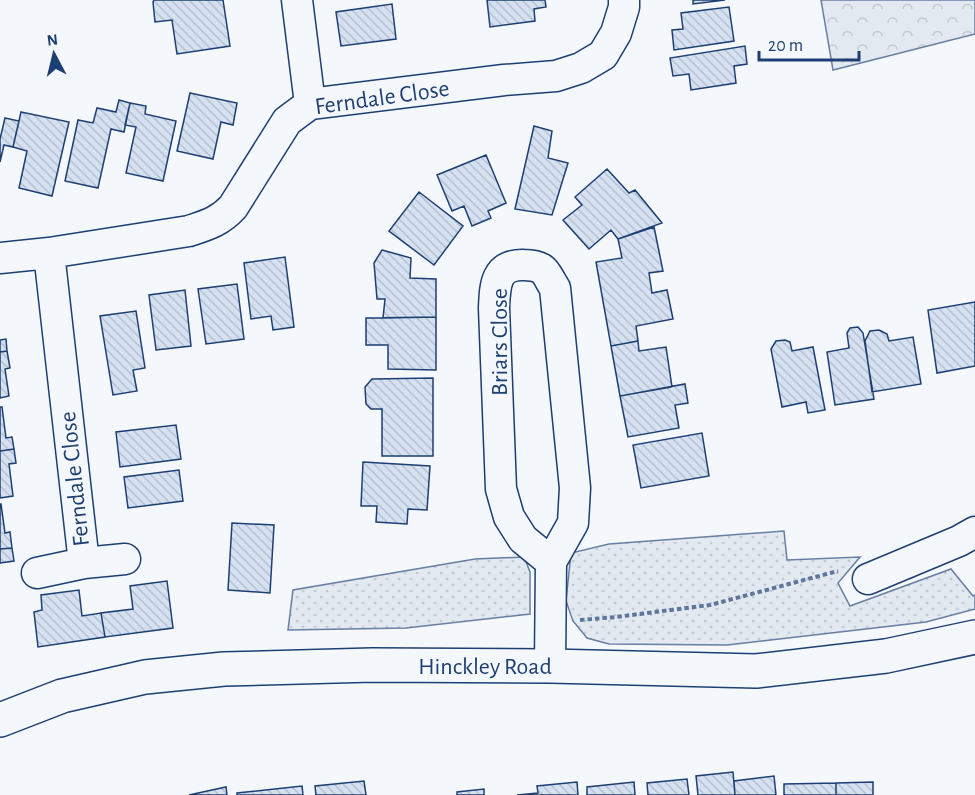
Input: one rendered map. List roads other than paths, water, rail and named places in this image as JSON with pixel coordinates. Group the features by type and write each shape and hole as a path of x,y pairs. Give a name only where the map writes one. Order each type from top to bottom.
{"main road":[{"name":"Hinckley Road","path":"0,720 63,696 145,677 224,669 372,665 756,671 886,656 975,637"}],"street":[{"path":"297,0 310,104"},
{"name":"Ferndale Close","path":"0,258 49,253 189,231 209,225 223,217 233,207 287,121 310,104 556,75 581,69 603,55 616,33 624,0"},
{"name":"Ferndale Close","path":"49,253 84,563"},
{"name":"Briars Close","path":"550,666 551,562 573,523 575,488 555,288 543,269 530,265 513,265 501,273 495,285 501,489 509,517 523,540 551,562"},
{"path":"868,579 959,541 975,532"},
{"name":"Ferndale Close","path":"37,573 84,563 125,559"}]}
